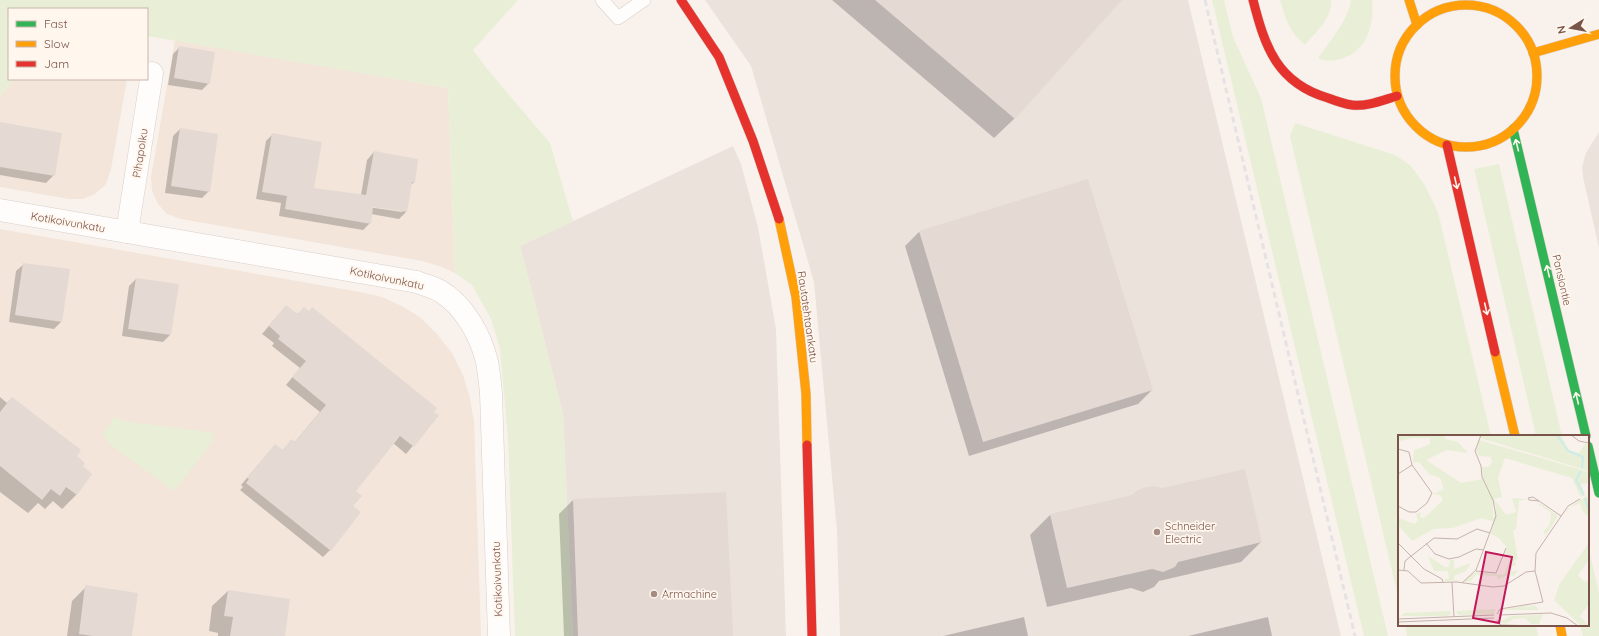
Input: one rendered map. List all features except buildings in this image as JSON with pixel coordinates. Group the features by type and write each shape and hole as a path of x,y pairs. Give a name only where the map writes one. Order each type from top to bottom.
{"main road":[{"name":"Rautatehtaankatu","path":"681,0 719,57 753,141 778,214 796,297 806,394 812,636"},
{"path":"1253,0 1267,44 1284,73 1296,85 1327,99 1356,105 1398,96"},
{"path":"1409,0 1417,25"},
{"path":"1474,3 1493,10 1511,21 1524,35 1534,53 1537,70 1536,87 1531,104 1523,119 1513,129 1497,140 1481,146 1463,147 1447,145 1429,137 1415,126 1404,112 1398,96 1394,77 1397,57 1405,38 1417,25 1435,12 1454,6 1474,3"},
{"path":"1534,53 1599,34"},
{"name":"Pansiontie","path":"1513,129 1586,435"},
{"path":"1447,145 1515,435"},
{"path":"1589,450 1599,493"},
{"path":"1560,626 1562,636"}],"street":[{"name":"Pihapolku","path":"127,232 152,73"},
{"name":"Kotikoivunkatu","path":"0,210 417,282 440,291 454,302 467,317 478,337 487,362 491,393 499,636"}],"lane":[{"path":"602,0 618,18 644,0"}],"shaded area":[{"path":"705,0 1188,0 1341,636 840,636 837,531 814,282 751,66"},
{"path":"175,40 448,88 455,273 422,261 181,219 167,214 158,204 152,191 151,177"},
{"path":"13,80 127,80 111,169 106,184 95,194 83,199 69,199 0,187 0,97"},
{"path":"1599,132 1599,248 1582,167 1586,153"},
{"path":"733,146 741,164 758,227 776,329 786,636 573,636 563,414 520,246"},
{"path":"0,229 360,292 382,297 402,306 421,318 437,334 452,353 463,375 470,398 474,422 481,636 0,636"}],"green space":[{"path":"0,0 518,0 473,50 488,70 550,143 573,221 520,246 563,414 573,636 515,636 508,439 500,349 491,319 472,285 455,273 448,88 148,36 148,8 8,8 8,80 13,80 0,97"},
{"path":"1212,0 1224,0 1233,37 1261,98 1388,636 1364,636"},
{"path":"1280,0 1331,0 1331,6 1326,19 1305,45 1295,35 1289,25"},
{"path":"1351,0 1372,0 1372,20 1366,38 1354,53 1346,57 1329,61 1318,58 1333,38 1346,16"},
{"path":"1295,123 1395,155 1410,165 1424,184 1438,212 1491,435 1398,435 1398,597 1290,136"},
{"path":"1499,164 1562,435 1536,435 1474,169"},
{"path":"115,417 124,421 214,433 211,444 174,491 107,442 103,433"},
{"path":"1589,550 1599,593 1599,636 1583,636 1580,626 1589,626"},
{"path":"1405,626 1536,626 1538,636 1407,636"}],"railway":[{"path":"1205,0 1355,636"}],"traffic: fast":[{"path":"1513,129 1586,435"},
{"path":"1589,450 1599,493"}],"traffic: slow":[{"path":"1409,0 1417,25"},
{"path":"1459,5 1473,5 1487,8 1499,13 1511,21 1521,31 1529,43 1534,55 1537,76 1536,90 1529,109 1521,121 1511,131 1499,139 1487,144 1473,147 1459,147 1445,144 1433,139 1421,131 1411,121 1403,109 1398,97 1395,83 1395,69 1398,55 1403,43 1411,31 1421,21 1433,13 1445,8 1459,5"},
{"path":"1533,53 1599,34"},
{"path":"779,219 796,297 806,394 807,445"},
{"path":"1495,352 1515,435"},
{"path":"1560,626 1562,636"}],"traffic: jam":[{"path":"681,0 719,57 753,141 779,219"},
{"path":"1253,0 1269,48 1285,73 1296,83 1311,91 1352,105 1369,104 1397,96"},
{"path":"1447,145 1495,352"},
{"path":"807,445 812,636"}],"place":[{"name":"Schneider Electric","path":"1157,532"},
{"name":"Armachine","path":"654,594"}]}
